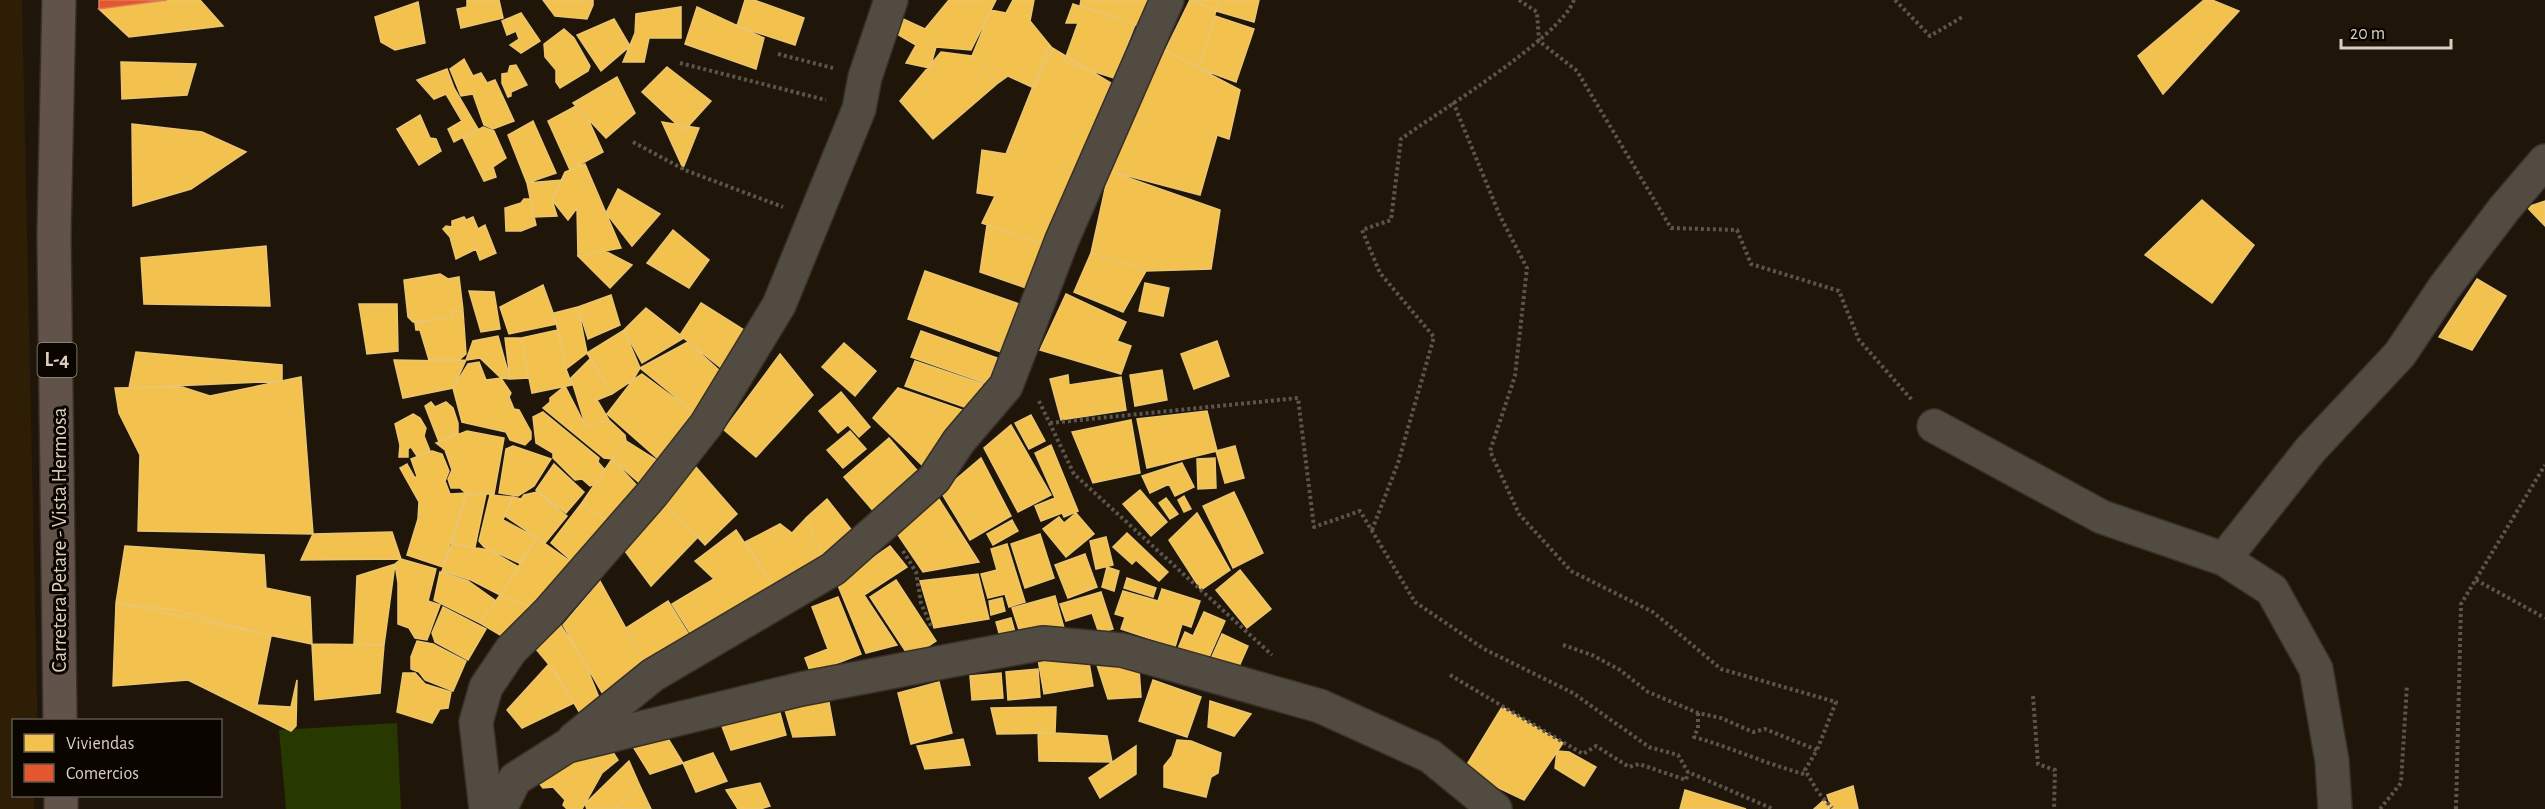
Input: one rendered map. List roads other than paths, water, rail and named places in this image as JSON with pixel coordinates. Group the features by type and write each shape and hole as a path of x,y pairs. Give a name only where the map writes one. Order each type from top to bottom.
{"main road":[{"name":"Carretera Petare - Vista Hermosa","path":"59,0 54,234 60,719"}],"street":[{"path":"486,809 476,722 486,687 511,650 548,613 652,494 706,425 779,305 859,109 865,76 891,0"},
{"path":"500,809 515,779 567,746 653,675 833,569 934,479 959,441 1006,386 1016,354 1062,240 1167,0"},
{"path":"2224,559 2311,449 2400,354 2444,288 2504,209 2545,161"},
{"path":"1934,426 2102,517 2224,559 2272,590 2316,669 2331,761 2335,809"},
{"path":"567,746 801,689 1043,643 1122,650 1320,706 1430,756 1495,809"}]}
